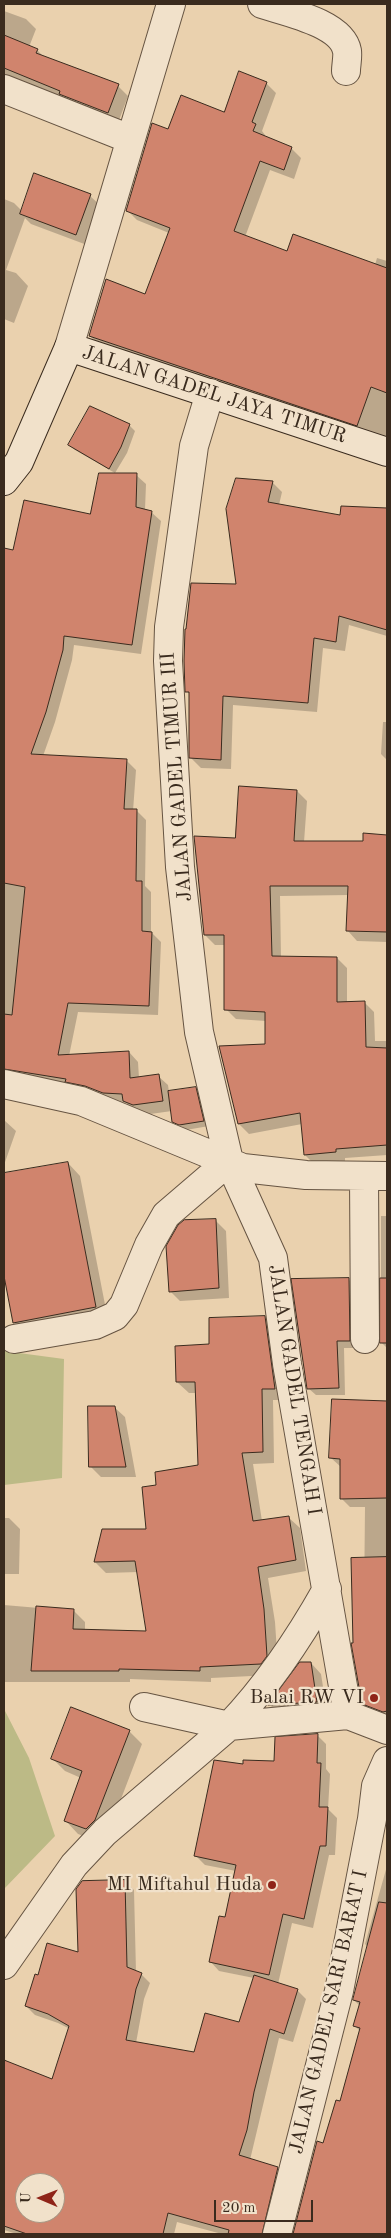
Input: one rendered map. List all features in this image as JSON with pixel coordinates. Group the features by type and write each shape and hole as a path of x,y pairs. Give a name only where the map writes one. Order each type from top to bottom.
{"street":[{"path":"69,347 171,4"},
{"path":"262,4 326,26 338,35 347,50 346,70"},
{"path":"4,89 130,139"},
{"name":"JALAN GADEL JAYA TIMUR","path":"4,481 19,462 69,347 387,452"},
{"name":"JALAN GADEL TIMUR III","path":"210,393 194,446 169,627 168,661 180,866 199,1032 229,1161"},
{"path":"4,1084 81,1101 243,1168 306,1175 376,1176 365,1339"},
{"path":"14,1339 95,1325 115,1316 124,1305 149,1245 166,1215 229,1161"},
{"name":"JALAN GADEL TENGAH I","path":"229,1161 273,1258 287,1364 348,1715"},
{"path":"4,1965 74,1865 105,1832 229,1726 268,1682 307,1625 327,1589"},
{"path":"144,1706 229,1726 348,1715 387,1730"},
{"name":"JALAN GADEL SARI BARAT I","path":"277,2234 339,1991 372,1820 376,1786 387,1761"}],"shaded area":[{"path":"4,1351 64,1359 62,1478 4,1485"},
{"path":"4,1709 29,1758 55,1836 4,1889"}],"building":[{"path":"4,35 38,49 36,53 119,84 108,113 59,94 60,91 4,68"},
{"path":"239,71 267,82 252,122 256,124 253,131 292,147 284,170 260,161 234,231 287,251 293,234 387,268 387,393 371,387 357,426 89,336 106,279 145,294 170,228 126,211 152,123 168,129 181,95 224,112"},
{"path":"34,173 91,194 76,235 20,214"},
{"path":"90,406 130,424 121,447 109,469 68,445"},
{"path":"99,473 137,473 136,507 152,511 132,645 64,636 63,650 46,712 31,754 127,759 124,809 137,809 136,881 142,881 142,931 152,932 149,1006 68,1003 58,1055 129,1051 130,1078 159,1074 163,1101 133,1105 123,1101 122,1094 103,1093 85,1086 65,1082 66,1079 4,1069 4,1014 12,1015 25,887 4,883 4,548 13,550 24,500 90,514"},
{"path":"236,478 273,481 268,502 340,515 341,506 387,508 387,630 339,616 336,642 314,638 308,703 223,696 221,760 189,758 189,692 185,692 184,661 185,629 191,583 236,584 226,509"},
{"path":"239,786 297,790 294,841 363,841 363,833 387,835 387,932 346,931 348,886 270,886 272,956 337,957 337,1002 365,1001 366,1047 387,1048 387,1145 336,1149 336,1152 304,1155 300,1113 238,1124 219,1046 265,1044 265,1012 224,1010 224,935 204,935 194,836 235,838"},
{"path":"196,1087 204,1121 179,1125 172,1122 168,1091"},
{"path":"68,1162 96,1307 13,1323 4,1276 4,1173"},
{"path":"216,1219 219,1288 169,1292 166,1246 178,1225 184,1220"},
{"path":"349,1278 350,1341 337,1341 339,1388 307,1389 291,1279"},
{"path":"380,1278 387,1278 387,1343 380,1343"},
{"path":"265,1316 275,1389 262,1389 263,1452 242,1453 253,1521 289,1516 296,1560 258,1567 264,1609 267,1656 261,1664 200,1667 200,1671 119,1669 119,1671 31,1671 36,1606 74,1609 73,1629 146,1631 135,1561 94,1562 102,1529 146,1529 142,1487 156,1485 155,1472 198,1465 195,1382 176,1382 175,1346 209,1344 209,1318"},
{"path":"332,1399 387,1401 387,1498 340,1499 340,1459 329,1458"},
{"path":"88,1406 115,1406 126,1467 89,1467"},
{"path":"387,1557 387,1711 383,1712 362,1704 351,1643 353,1643 351,1558"},
{"path":"300,1662 311,1662 317,1702 268,1705"},
{"path":"71,1707 130,1730 95,1820 86,1829 64,1821 82,1771 51,1759"},
{"path":"318,1734 317,1763 321,1763 319,1807 328,1807 326,1846 320,1846 304,1919 283,1914 269,1975 209,1962 219,1916 225,1917 236,1865 194,1856 214,1760 243,1764 243,1760 274,1761 275,1737"},
{"path":"125,1880 127,1967 142,1973 136,1989 126,2040 194,2052 205,2013 239,2022 254,1975 298,1989 284,2034 270,2029 254,2092 247,2130 239,2155 278,2167 262,2234 228,2234 229,2230 168,2213 163,2234 27,2234 4,2226 4,2060 52,2079 69,2026 48,2014 25,2006 35,1974 38,1975 47,1943 78,1952 76,1889 82,1881"},
{"path":"379,1902 387,1903 387,2234 293,2234 317,2141 323,2143 336,2100 340,2101 360,2028 353,2026 360,2002 353,2000"}],"place":[{"name":"Balai RW VI","path":"374,1698"},
{"name":"MI Miftahul Huda","path":"272,1885"}]}
